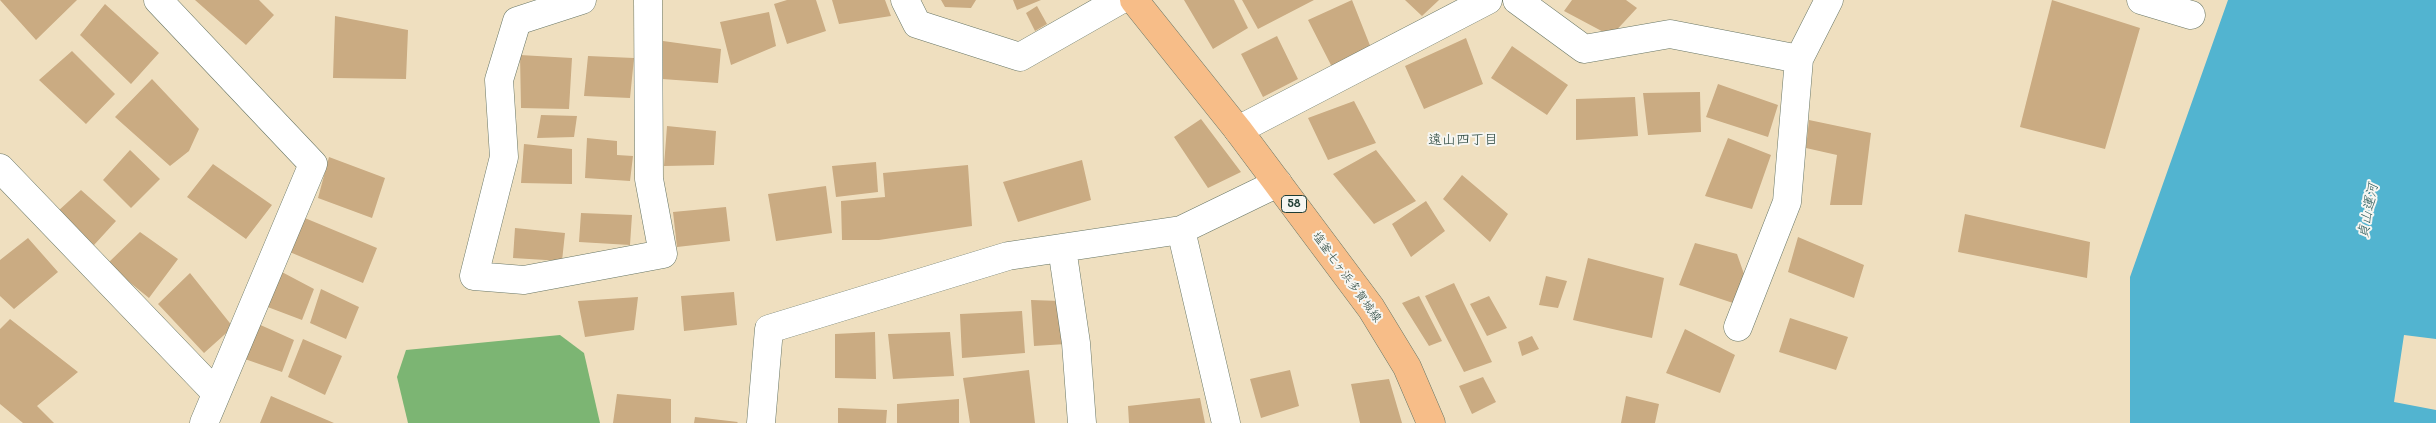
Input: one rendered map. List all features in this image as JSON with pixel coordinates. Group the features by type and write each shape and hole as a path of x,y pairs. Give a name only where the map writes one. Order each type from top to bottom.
{"main road":[{"name":"塩釜七ヶ浜多賀城線","path":"1134,0 1238,130 1371,308 1407,367 1432,423"}],"street":[{"path":"158,0 313,164 204,423"},
{"path":"582,0 517,21 499,80 504,157 474,276 524,280 663,254 649,179 648,0"},
{"path":"905,0 917,24 1020,57 1120,0"},
{"path":"1238,130 1488,0"},
{"path":"1517,0 1584,49 1670,34 1798,58"},
{"path":"1738,327 1788,202 1798,58 1829,0"},
{"path":"2141,0 2191,15"},
{"path":"0,168 216,393"},
{"path":"761,423 769,329 1008,256 1181,230 1278,183"},
{"path":"1181,230 1226,423"},
{"path":"1062,248 1076,343 1082,423"}],"green space":[{"path":"560,335 584,353 600,423 408,423 397,377 406,350"}],"water":[{"name":"貞山運河","path":"2228,0 2436,0 2436,339 2404,335 2394,402 2436,410 2436,423 2130,423 2130,277"}],"building":[{"path":"0,0 77,0 36,40"},
{"path":"195,0 259,0 274,15 246,45"},
{"path":"787,0 816,0 826,31 787,44 774,4"},
{"path":"832,0 885,0 891,16 839,24"},
{"path":"941,0 976,0 971,8 945,7"},
{"path":"1013,0 1041,0 1017,10"},
{"path":"1184,0 1234,0 1248,28 1213,49"},
{"path":"1242,0 1314,0 1258,29"},
{"path":"1352,0 1371,48 1332,67 1308,20"},
{"path":"1405,0 1439,0 1422,16"},
{"path":"1572,0 1626,0 1637,8 1611,36 1564,11"},
{"path":"2052,0 2140,28 2105,149 2020,127"},
{"path":"105,4 159,53 131,84 80,35"},
{"path":"1037,6 1047,24 1035,31 1026,13"},
{"path":"769,12 776,46 731,65 720,22"},
{"path":"335,16 408,30 406,79 333,78"},
{"path":"1277,36 1298,79 1263,97 1241,54"},
{"path":"1466,38 1483,84 1424,109 1405,66"},
{"path":"663,41 721,49 718,83 662,79"},
{"path":"1512,46 1568,85 1547,115 1491,78"},
{"path":"72,51 115,94 86,124 39,80"},
{"path":"520,55 572,58 569,109 521,108"},
{"path":"588,56 634,58 630,98 584,96"},
{"path":"152,79 199,129 189,151 170,166 115,117"},
{"path":"1718,84 1778,105 1768,137 1706,117"},
{"path":"1700,92 1701,132 1648,135 1643,93"},
{"path":"1635,97 1638,136 1576,140 1576,99"},
{"path":"1354,101 1376,143 1328,160 1308,118"},
{"path":"541,115 577,116 574,137 537,138"},
{"path":"1201,119 1241,172 1208,188 1174,137"},
{"path":"1809,120 1871,133 1862,205 1830,205 1837,155 1806,148"},
{"path":"667,126 716,131 714,165 664,166"},
{"path":"587,138 617,141 617,155 633,156 630,181 585,178"},
{"path":"1728,138 1771,155 1752,209 1705,196"},
{"path":"524,144 572,149 572,184 521,183"},
{"path":"130,150 160,179 131,208 103,180"},
{"path":"1376,150 1416,201 1374,224 1333,174"},
{"path":"329,157 385,178 372,218 318,198"},
{"path":"1082,160 1091,200 1018,222 1003,182"},
{"path":"876,162 878,192 836,197 832,166"},
{"path":"213,164 272,205 246,239 187,197"},
{"path":"968,165 972,226 879,240 842,240 841,201 885,197 883,173"},
{"path":"1462,175 1508,214 1490,242 1443,199"},
{"path":"826,186 832,233 776,241 768,194"},
{"path":"81,190 116,221 94,245 57,212"},
{"path":"1426,201 1445,231 1411,257 1392,224"},
{"path":"726,207 730,241 677,247 673,212"},
{"path":"581,213 632,215 630,245 579,242"},
{"path":"1965,214 2090,242 2087,278 1958,252"},
{"path":"300,216 377,248 363,283 285,250"},
{"path":"515,228 565,233 562,261 513,258"},
{"path":"140,232 178,259 149,298 107,264"},
{"path":"1798,237 1864,265 1854,298 1788,272"},
{"path":"28,238 58,272 14,309 0,296 0,260"},
{"path":"1695,243 1737,254 1744,274 1733,303 1679,285"},
{"path":"1588,258 1664,278 1652,338 1573,320"},
{"path":"280,271 314,289 302,320 265,306"},
{"path":"190,273 233,327 204,353 158,304"},
{"path":"1546,276 1567,281 1558,308 1539,305"},
{"path":"1454,283 1492,362 1464,372 1425,296"},
{"path":"321,289 359,307 346,339 310,323"},
{"path":"734,292 737,325 684,331 681,296"},
{"path":"1419,296 1442,341 1429,346 1402,303"},
{"path":"1489,296 1507,328 1487,336 1470,304"},
{"path":"638,297 634,330 585,337 578,301"},
{"path":"1031,300 1061,301 1066,344 1034,346"},
{"path":"1022,311 1025,353 962,358 960,314"},
{"path":"1790,318 1848,337 1836,370 1779,352"},
{"path":"10,319 78,372 37,406 54,423 23,423 0,404 0,329"},
{"path":"256,323 294,340 282,372 242,358"},
{"path":"1685,329 1735,355 1720,393 1666,373"},
{"path":"875,332 876,379 835,378 835,334"},
{"path":"950,332 954,376 893,379 888,334"},
{"path":"1532,336 1539,349 1522,356 1518,342"},
{"path":"303,339 342,356 325,395 288,377"},
{"path":"1029,370 1035,423 970,423 963,378"},
{"path":"1290,370 1299,406 1261,418 1250,379"},
{"path":"1483,377 1496,402 1472,414 1459,386"},
{"path":"1389,379 1402,423 1360,423 1351,384"},
{"path":"617,394 671,399 671,423 613,423"},
{"path":"271,396 334,423 260,423"},
{"path":"1626,396 1659,404 1655,423 1621,423"},
{"path":"1200,398 1205,423 1129,423 1128,406"},
{"path":"959,399 959,423 897,423 897,404"},
{"path":"838,408 887,410 886,423 838,423"},
{"path":"695,417 738,422 694,423"}],"district":[{"name":"遠山四丁目","path":"1463,140"}]}
